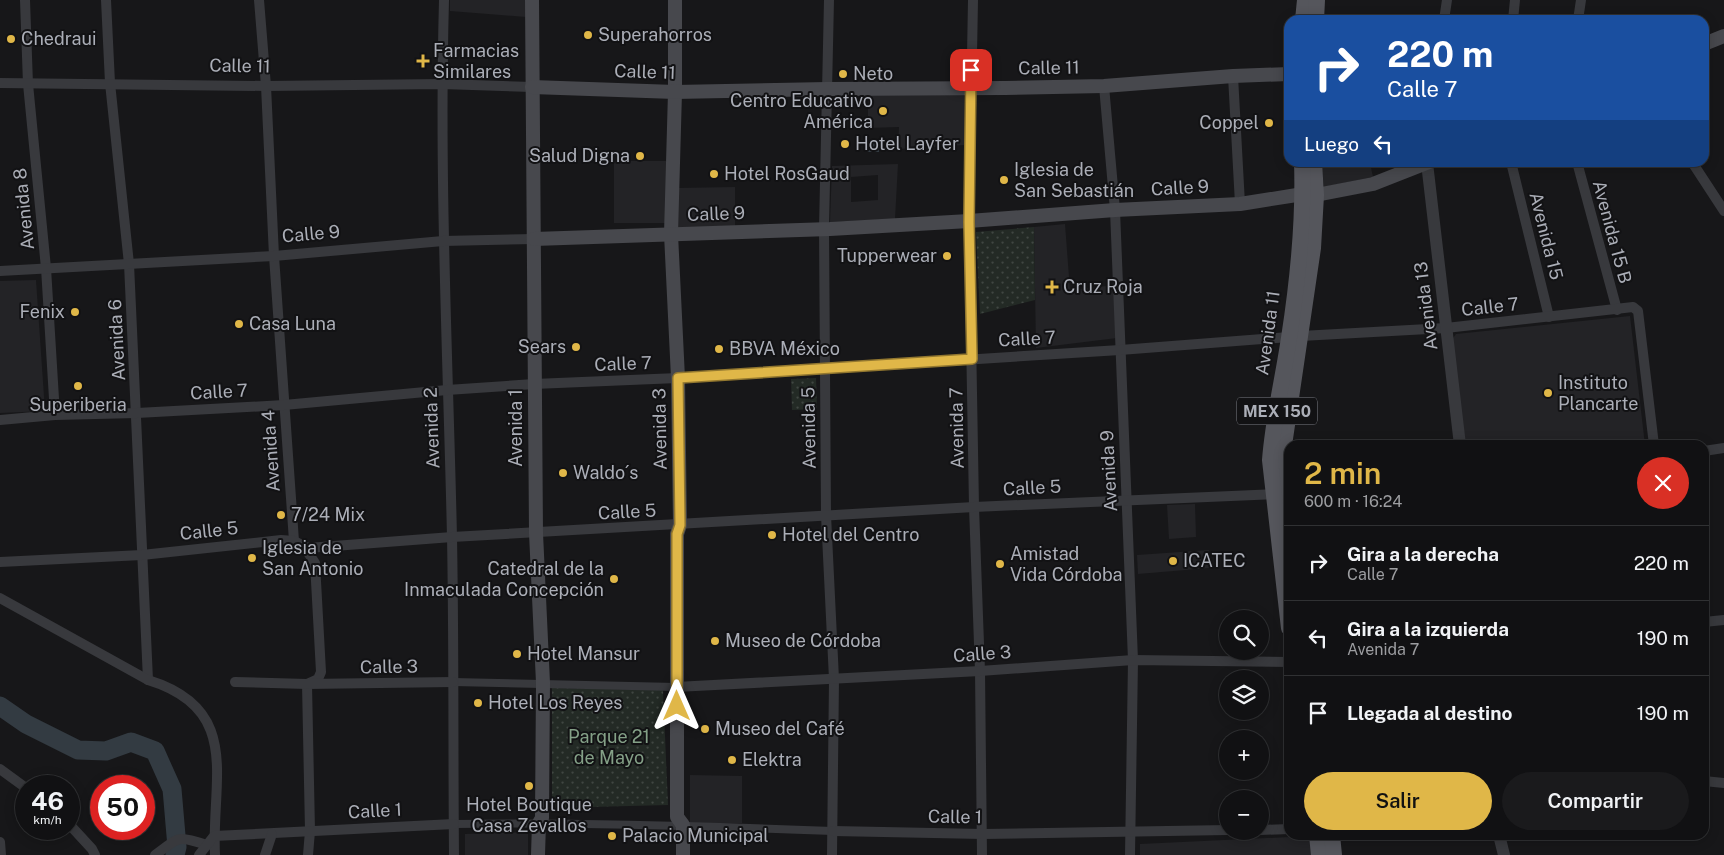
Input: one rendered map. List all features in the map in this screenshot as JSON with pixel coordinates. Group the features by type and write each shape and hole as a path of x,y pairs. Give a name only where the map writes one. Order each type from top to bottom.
{"main road":[{"name":"Avenida 1","path":"532,0 536,533 543,683 542,818 539,823 538,855"},
{"name":"Avenida 3","path":"675,0 675,92 671,234 678,378 680,525 677,534 677,817 683,825 683,855"},
{"path":"1304,15 1305,0"},
{"path":"1316,15 1317,0"},
{"path":"1709,42 1724,36"},
{"name":"Calle 11","path":"532,88 675,92 1104,86 1233,76 1284,74"},
{"name":"Avenida 11","path":"1303,167 1309,195"},
{"name":"Avenida 11","path":"1284,532 1282,494 1270,460 1271,438 1295,336 1302,228 1313,167"},
{"name":"Calle 9","path":"534,239 969,222 1115,210 1240,204 1373,184 1417,167"},
{"path":"1317,840 1319,855"},
{"path":"1332,840 1334,855"}],"street":[{"name":"Avenida 8","path":"25,0 28,84 46,268 55,415"},
{"name":"Avenida 6","path":"106,0 110,83 129,264 148,680"},
{"name":"Avenida 4","path":"259,0 266,86 274,256 294,541"},
{"name":"Avenida 2","path":"444,0 442,84 447,390 452,537 454,855"},
{"name":"Avenida 5","path":"829,0 824,228 824,368 826,515 834,679 832,855"},
{"name":"Avenida 7","path":"973,0 969,222 974,507 980,671 982,855"},
{"path":"1444,15 1446,0"},
{"path":"1514,15 1515,0"},
{"path":"1579,15 1581,0"},
{"path":"1233,76 1240,204"},
{"name":"Calle 11","path":"0,83 266,86 442,84 532,88"},
{"name":"Avenida 9","path":"1104,86 1115,210 1133,660 1130,855"},
{"name":"Avenida 13","path":"1427,167 1459,440"},
{"name":"Avenida 15","path":"1512,167 1549,317"},
{"name":"Avenida 15 B","path":"1577,167 1617,310"},
{"path":"1695,167 1724,211"},
{"name":"Calle 9","path":"0,270 274,256 444,241 534,239"},
{"name":"Calle 7","path":"0,420 55,415 137,413 284,405 534,384 678,378 1120,350 1295,336 1446,328 1633,307 1638,311 1653,440"},
{"path":"1709,450 1724,448"},
{"name":"Calle 5","path":"0,562 142,555 281,540 294,541 308,548 452,537 826,515 1282,494"},
{"path":"294,541 306,551 315,563 321,672 318,679 307,684 310,831 308,855"},
{"path":"0,598 148,680 174,689 200,709 211,727 217,758 215,855"},
{"path":"1709,622 1724,620"},
{"name":"Calle 3","path":"235,682 307,684 543,683 676,687 980,671 1133,660 1284,662"},
{"path":"0,769 15,780"},
{"path":"1709,782 1724,783"},
{"name":"Calle 1","path":"214,836 454,824 539,823 683,825 832,831 983,834 1219,830"},
{"path":"1269,830 1284,830"},
{"path":"265,855 272,834"},
{"path":"80,836 95,855"},
{"path":"199,855 214,836"},
{"path":"155,855 174,840 186,838 206,845"},
{"path":"1500,840 1504,855"},
{"path":"0,842 1,855"}],"shaded area":[{"path":"450,0 526,0 526,17 450,11"},
{"path":"964,94 965,145 898,149 899,127 868,128 868,95"},
{"path":"614,161 666,161 666,223 614,223"},
{"path":"898,164 895,219 830,222 832,166","holes":["878,175 878,200 851,202 851,177"]},
{"path":"1322,167 1371,167 1373,177 1324,187"},
{"path":"735,187 735,226 677,228 678,188"},
{"name":"Cruz Roja","path":"1065,224 1070,290 1116,285 1117,338 1036,348 1034,227"},
{"path":"36,280 45,411 0,413 0,281"},
{"name":"Instituto Plancarte","path":"1630,316 1644,440 1463,440 1451,341 1456,334"},
{"path":"1195,504 1196,537 1169,539 1167,505"},
{"name":"ICATEC","path":"1209,550 1209,568 1138,574 1137,555"},
{"path":"690,775 742,776 742,823 690,823"},
{"path":"528,832 528,855 465,855 465,834"},
{"path":"1284,837 1284,840 1310,840 1312,855 1140,855 1140,844 1269,840 1269,838"}],"green space":[{"path":"1034,227 1035,300 980,314 976,232"},
{"path":"816,378 817,409 792,410 791,379"},
{"name":"Parque 21 de Mayo","path":"552,688 663,690 668,805 552,808"}],"water":[{"path":"878,140 879,152 865,152 864,141"}],"waterway":[{"path":"0,706 26,724 78,750 106,751 131,742 155,751 172,789 177,847 175,855"}],"place":[{"name":"Superahorros","path":"588,35"},
{"name":"Chedraui","path":"11,39"},
{"name":"Farmacias Similares","path":"423,61"},
{"name":"Neto","path":"843,74"},
{"name":"Centro Educativo América","path":"883,111"},
{"name":"Coppel","path":"1269,123"},
{"name":"Hotel Layfer","path":"845,144"},
{"name":"Salud Digna","path":"640,156"},
{"name":"Hotel RosGaud","path":"714,174"},
{"name":"Iglesia de San Sebastián","path":"1004,180"},
{"name":"Tupperwear","path":"947,256"},
{"name":"Cruz Roja","path":"1052,287"},
{"name":"Fenix","path":"75,312"},
{"name":"Casa Luna","path":"239,324"},
{"name":"Sears","path":"576,347"},
{"name":"BBVA México","path":"719,349"},
{"name":"Superiberia","path":"78,386"},
{"name":"Instituto Plancarte","path":"1548,393"},
{"name":"Waldo´s","path":"563,473"},
{"name":"7/24 Mix","path":"281,515"},
{"name":"Hotel del Centro","path":"772,535"},
{"name":"Iglesia de San Antonio","path":"252,558"},
{"name":"ICATEC","path":"1173,561"},
{"name":"Amistad Vida Córdoba","path":"1000,564"},
{"name":"Catedral de la Inmaculada Concepción","path":"614,579"},
{"name":"Museo de Córdoba","path":"715,641"},
{"name":"Hotel Mansur","path":"517,654"},
{"name":"Hotel Los Reyes","path":"478,703"},
{"name":"Museo del Café","path":"705,729"},
{"name":"Elektra","path":"732,760"},
{"name":"Hotel Boutique Casa Zevallos","path":"529,786"},
{"name":"Palacio Municipal","path":"612,836"}],"route":[{"path":"677,706 677,534 680,525 678,378 972,359 969,222 971,70"}]}
